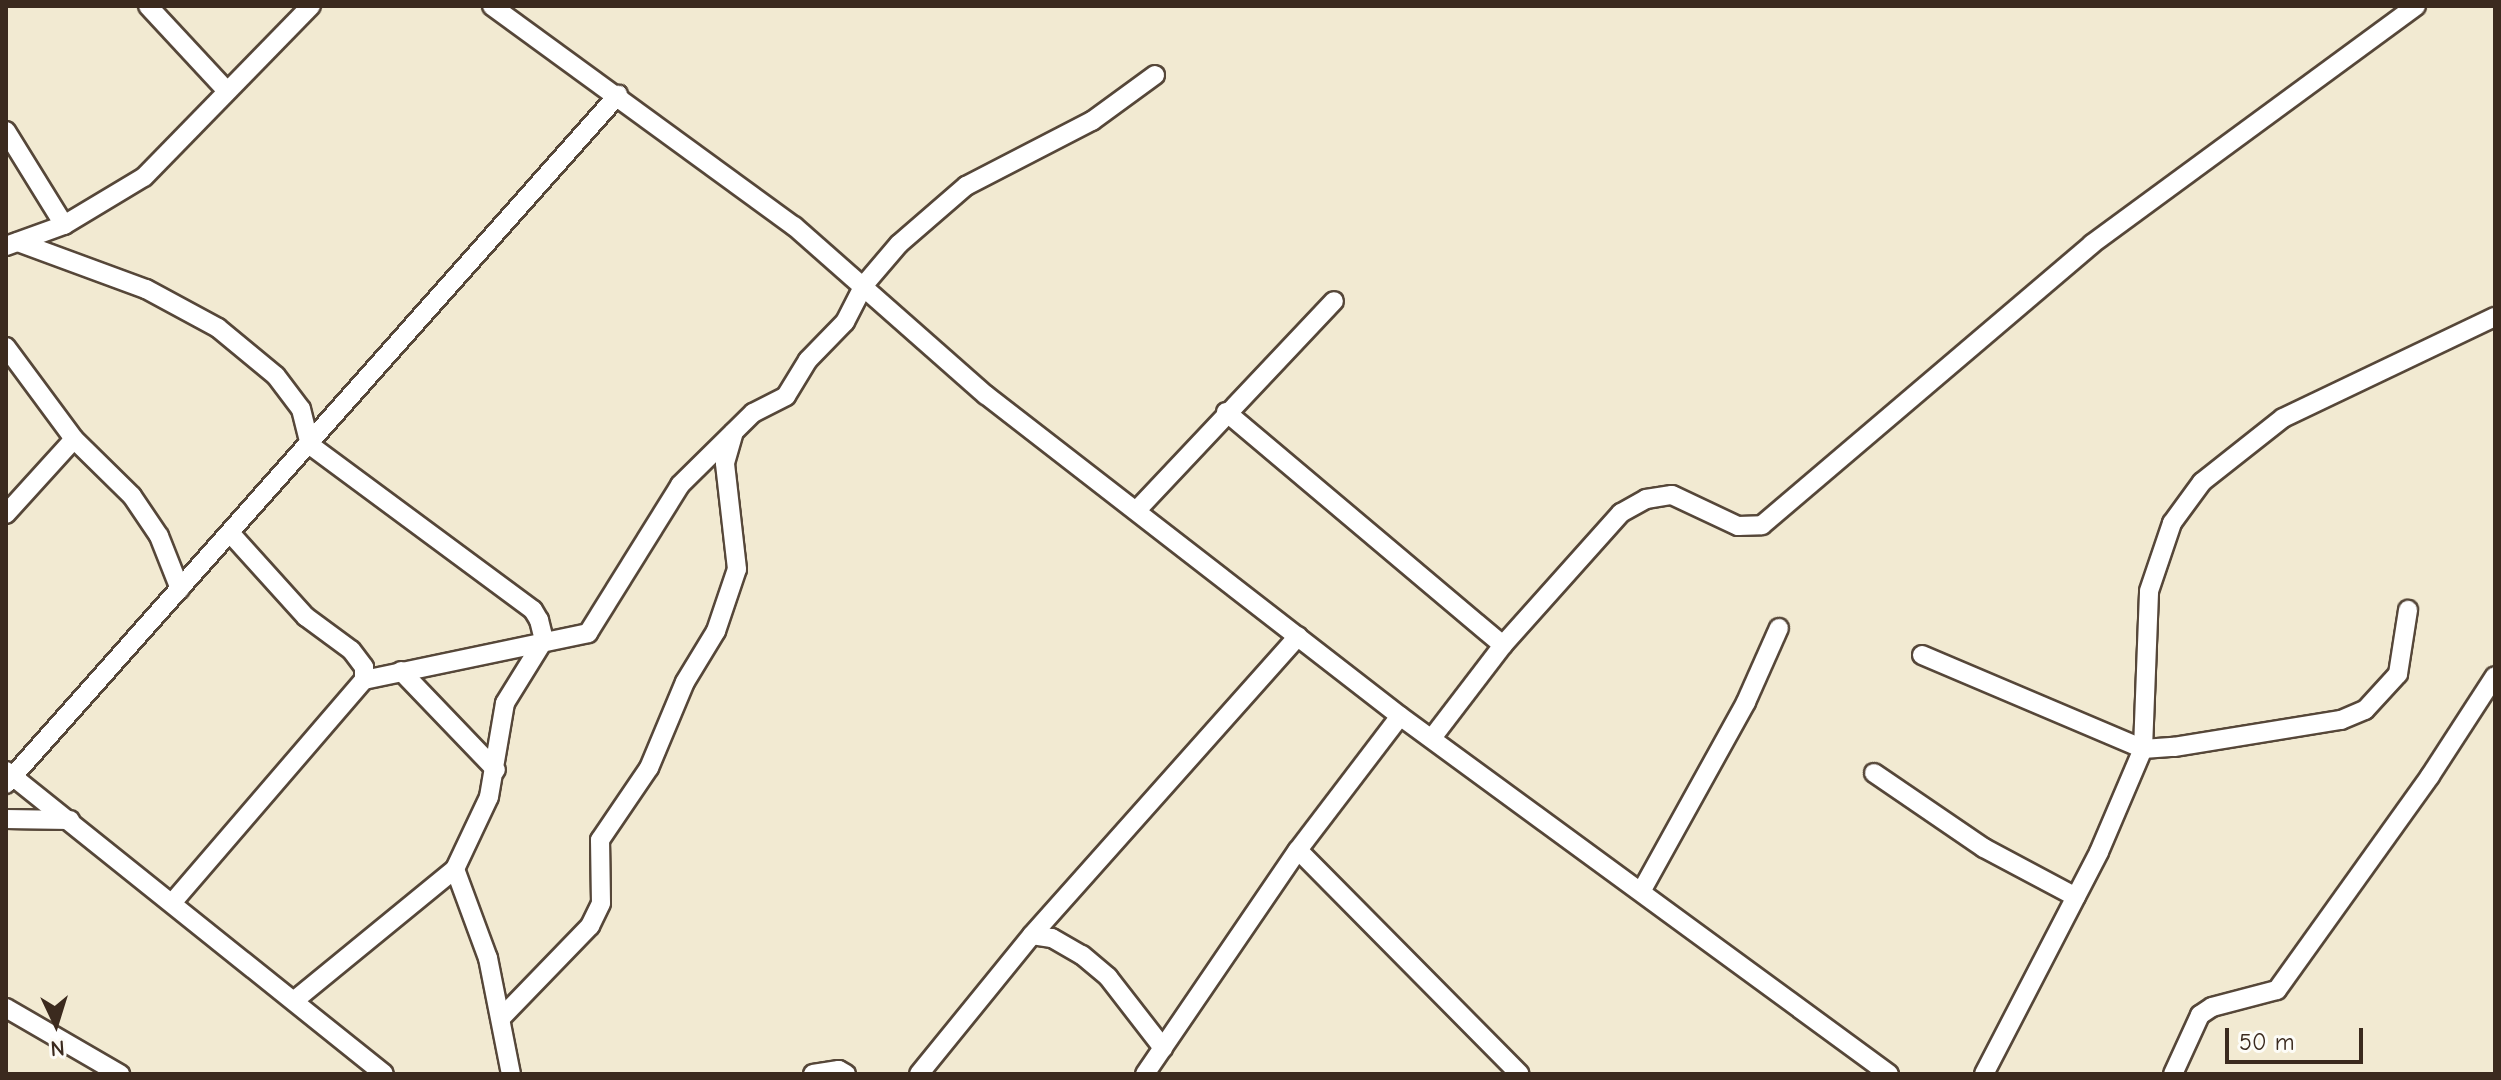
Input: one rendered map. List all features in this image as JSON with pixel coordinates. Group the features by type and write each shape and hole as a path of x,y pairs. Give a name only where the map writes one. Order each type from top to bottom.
{"street":[{"path":"148,6 227,91"},
{"path":"12,244 64,225 144,177 311,6"},
{"path":"492,6 794,226 986,395 1400,716 1642,890 1889,1074"},
{"path":"1432,738 1503,645 1621,513 1646,499 1672,495 1738,526 1762,525 2092,244 2416,6"},
{"path":"172,903 364,680 588,633 680,485 753,413 786,396 817,348 845,322 864,285 899,244 966,186 1092,121 1155,75"},
{"path":"384,1074 70,820 9,777 310,445 618,95"},
{"path":"6,131 64,225"},
{"path":"12,244 146,289 218,328 276,376 301,409 310,445 533,610 544,640"},
{"path":"1137,510 1226,412 1334,301"},
{"path":"1984,1074 2076,897 2143,749 2145,628 2156,560 2172,523 2202,482 2283,418 2495,317"},
{"path":"6,347 74,439 132,496 159,536 180,589"},
{"path":"1226,412 1503,645"},
{"path":"502,1017 590,926 601,903 600,840 649,768 685,682 716,631 737,569 725,463 735,429"},
{"path":"6,514 74,439"},
{"path":"230,533 306,617 351,650 364,667 364,680"},
{"path":"1922,655 2143,749 2341,720 2365,710 2398,674 2408,610"},
{"path":"1642,890 1746,702 1779,628"},
{"path":"919,1074 1032,935 1298,636"},
{"path":"294,1001 455,869 489,797 505,703 544,640"},
{"path":"401,671 496,770"},
{"path":"2173,1074 2200,1015 2277,990 2430,776 2495,676"},
{"path":"1145,1074 1298,850 1400,716"},
{"path":"1874,773 1984,848 2076,897"},
{"path":"6,819 70,820"},
{"path":"1298,850 1520,1074"},
{"path":"455,869 488,958 511,1074"},
{"path":"1032,935 1052,938 1082,955 1108,977 1163,1048"},
{"path":"6,1008 120,1074"},
{"path":"813,1074 839,1070 846,1074"}]}
